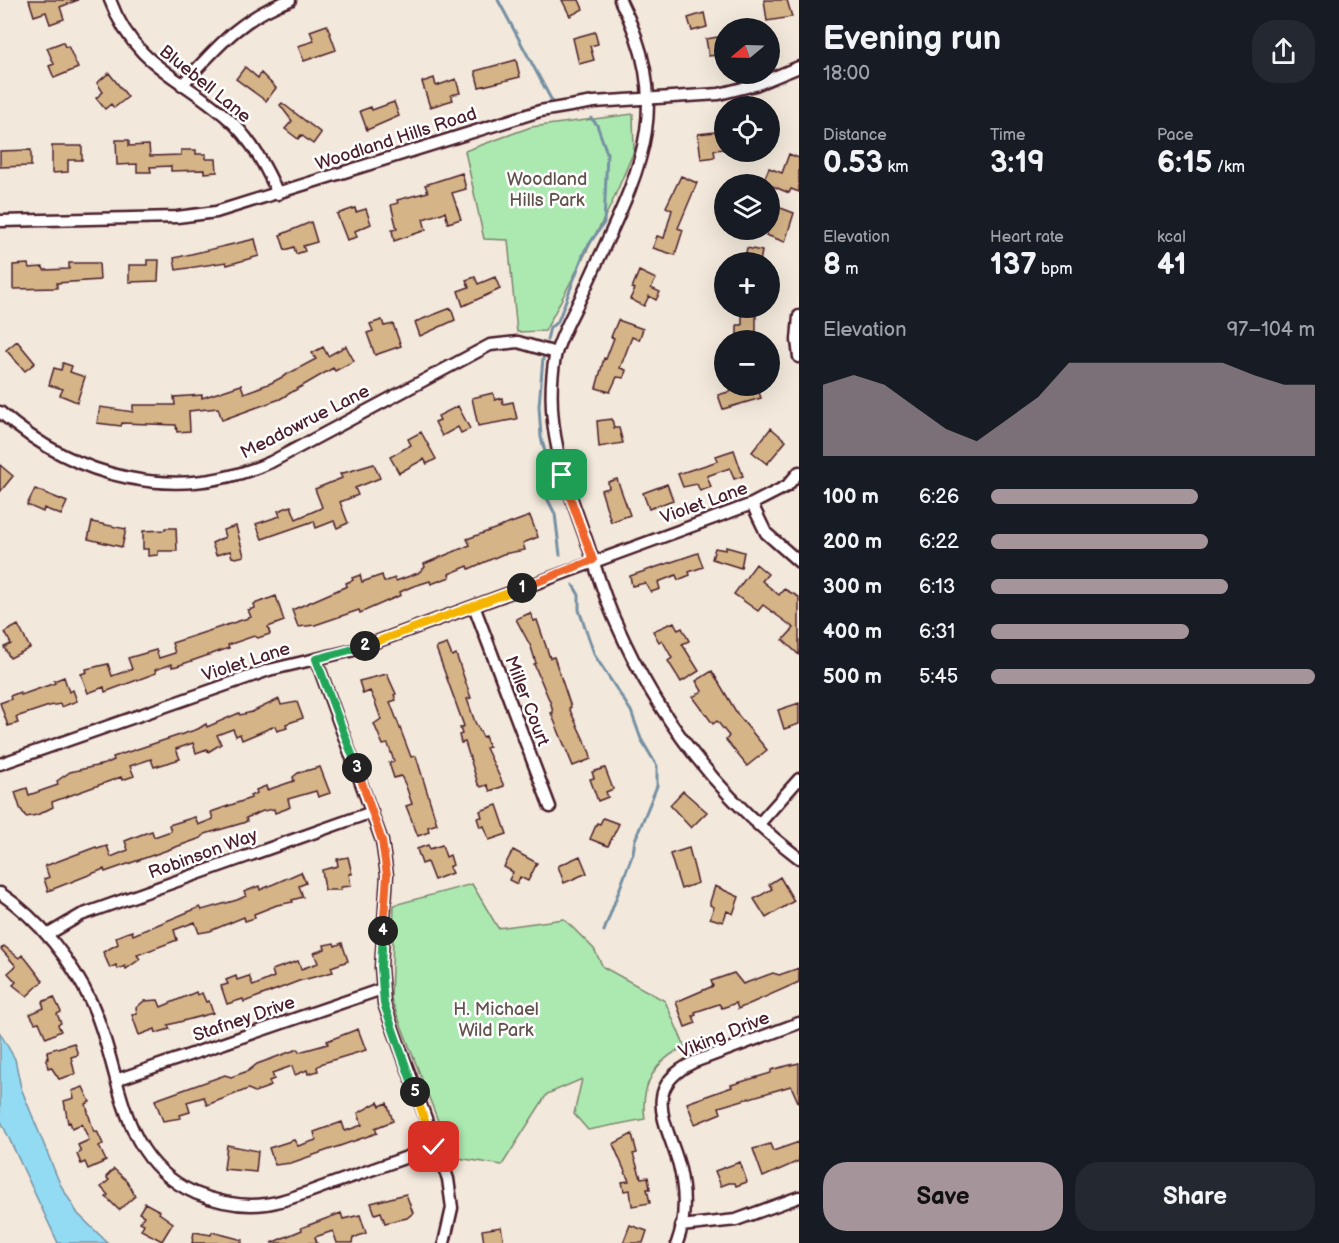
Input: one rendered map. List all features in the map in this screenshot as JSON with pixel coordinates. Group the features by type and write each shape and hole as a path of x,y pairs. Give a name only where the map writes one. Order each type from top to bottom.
{"street":[{"name":"Bluebell Lane","path":"110,0 117,18 135,46 149,61 222,114 244,136 262,161 278,194"},
{"path":"182,85 234,30 254,15 290,0"},
{"path":"620,0 640,45 648,99 647,133 640,167 556,353 551,403 555,444 562,475 616,624 646,685 676,731 701,763 758,825 799,858"},
{"name":"Woodland Hills Road","path":"0,221 190,216 228,209 540,111 594,102 700,96 737,90 773,79 799,67"},
{"path":"799,316 797,340 799,357"},
{"name":"Meadowrue Lane","path":"0,412 36,441 84,467 135,480 188,481 228,476 261,467 490,345 518,342 556,353"},
{"name":"Violet Lane","path":"0,764 269,670 354,650 593,560 752,504 787,486 799,472"},
{"path":"752,504 766,533 799,562"},
{"name":"Miller Court","path":"474,606 550,807"},
{"path":"316,659 382,841 387,875 382,988 389,1023 451,1194 451,1216 444,1243"},
{"path":"758,825 799,779"},
{"name":"Robinson Way","path":"47,935 81,915 372,812"},
{"path":"0,893 28,915 73,968 92,1005 132,1129 145,1154 164,1174 185,1188 208,1198 237,1204 266,1204 299,1195 434,1147"},
{"name":"Stafney Drive","path":"116,1080 382,988"},
{"name":"Viking Drive","path":"681,1226 681,1178 661,1108 666,1084 682,1068 694,1062 799,1023"},
{"path":"677,1243 681,1226 735,1220 799,1197"}],"green space":[{"name":"Woodland Hills Park","path":"633,114 634,151 611,205 545,331 517,332 508,240 484,239 465,151 531,127"},
{"name":"H. Michael Wild Park","path":"472,884 498,928 564,919 594,949 603,967 665,1001 685,1047 665,1059 652,1076 645,1096 645,1119 588,1130 574,1114 582,1079 547,1094 502,1165 452,1157 391,999 394,905"}],"water":[{"path":"0,1033 15,1059 21,1088 60,1184 78,1214 108,1243 58,1243 0,1119"}],"building":[{"path":"29,0 78,0 60,7 64,19 50,24 46,12 34,16"},
{"path":"562,0 579,0 583,9 570,16"},
{"path":"764,0 787,0 792,17 767,18"},
{"path":"704,13 707,27 692,31 688,18"},
{"path":"327,25 336,50 304,61 298,46 314,41 310,31"},
{"path":"595,32 598,44 590,46 594,60 579,64 573,38"},
{"path":"714,38 714,55 709,56 706,39"},
{"path":"63,42 65,47 68,46 78,68 54,78 49,66 54,64 47,48"},
{"path":"516,60 520,77 479,87 475,71"},
{"path":"245,67 258,78 261,73 276,88 266,101 236,79"},
{"path":"109,73 128,97 114,108 111,104 105,109 96,98 103,92 97,83"},
{"path":"434,78 436,86 456,79 460,93 451,95 453,100 430,107 422,82"},
{"path":"394,102 399,116 367,130 360,111 371,107 372,110"},
{"path":"282,103 321,133 313,144 301,135 298,139 285,129 292,121 280,105"},
{"path":"714,132 714,157 701,159 698,134"},
{"path":"116,140 129,140 129,146 149,145 150,156 181,155 181,150 196,150 196,154 206,154 206,159 216,159 217,172 171,171 171,166 150,167 151,172 137,172 137,164 117,165"},
{"path":"52,146 82,146 82,160 68,160 68,172 52,173"},
{"path":"31,150 31,166 0,167 0,151"},
{"path":"789,154 799,158 799,192 791,189 789,193 780,189 780,174 766,174 769,168 782,173"},
{"path":"462,173 466,189 452,193 461,219 448,223 445,212 423,219 426,230 394,241 392,230 397,229 391,205 398,203 397,200 428,192 425,185"},
{"path":"681,176 697,183 678,228 683,230 675,255 653,248 657,236 664,238 672,210 666,207"},
{"path":"355,208 356,212 366,209 371,224 355,231 357,237 347,240 337,214"},
{"path":"780,208 794,213 785,242 780,240"},
{"path":"311,222 317,242 303,246 305,251 296,254 294,247 285,250 280,235"},
{"path":"255,239 259,256 227,265 226,262 176,270 174,258"},
{"path":"747,248 762,251 762,252 746,252"},
{"path":"147,260 159,260 158,281 129,282 129,265 147,265"},
{"path":"69,263 99,263 100,280 57,283 57,288 13,289 13,265 28,264 29,268 43,267 44,270 69,269"},
{"path":"639,271 656,279 651,288 660,292 656,300 649,296 644,306 630,299"},
{"path":"475,277 478,284 495,277 500,289 463,306 458,291 469,287 466,280"},
{"path":"451,308 455,320 420,336 415,322"},
{"path":"742,318 756,318 756,330 737,330 737,325 742,325"},
{"path":"382,320 384,326 393,324 401,346 375,355 367,333 373,331 370,324"},
{"path":"618,320 643,329 639,340 632,337 620,368 626,370 624,378 617,377 610,392 596,388"},
{"path":"17,341 35,363 25,371 6,350"},
{"path":"346,346 354,361 335,371 333,368 280,399 222,420 218,408 189,411 190,431 177,432 176,425 122,423 121,426 97,423 100,407 133,412 133,405 175,405 174,397 202,395 202,398 241,385 244,393 271,383 316,359 312,353 323,347 328,356"},
{"path":"63,363 72,366 70,372 85,377 77,402 60,395 63,389 49,385 54,368 61,370"},
{"path":"493,393 495,400 502,398 503,404 513,402 517,419 478,426 472,398"},
{"path":"718,396 760,396 761,398 723,409"},
{"path":"458,406 470,429 461,433 458,427 442,436 435,422 440,420 438,416"},
{"path":"612,419 614,428 619,428 623,443 599,447 597,421"},
{"path":"771,428 786,441 767,464 752,452"},
{"path":"421,432 436,459 427,464 424,459 399,473 390,457 411,445 408,439"},
{"path":"734,450 743,476 734,479 730,468 707,476 711,487 700,491 697,484 683,487 678,474 718,461 716,456"},
{"path":"374,464 380,478 355,488 358,495 340,502 348,523 337,528 334,521 316,528 314,521 262,539 256,524 280,516 278,511 291,506 296,519 319,509 322,507 315,489 342,478 340,474"},
{"path":"0,465 13,476 0,492"},
{"path":"617,479 630,515 611,522 601,490 609,488 608,482"},
{"path":"667,484 673,500 649,509 643,493"},
{"path":"35,489 67,502 61,515 44,508 43,512 27,505"},
{"path":"530,516 538,537 523,543 525,550 503,554 469,569 468,566 449,574 450,577 431,584 430,581 411,587 400,592 401,595 360,613 359,610 315,625 298,627 292,610 347,586 346,583 353,580 352,578 360,575 362,582 382,575 384,582 395,578 396,581 418,573 425,567 424,564 470,545 467,539"},
{"path":"92,522 126,529 122,547 88,539"},
{"path":"236,526 244,556 232,557 230,551 216,555 212,543 225,537 223,530"},
{"path":"165,528 176,528 177,551 158,551 158,555 148,556 148,549 143,549 143,531 165,530"},
{"path":"726,547 744,552 741,568 712,559 715,548 726,550"},
{"path":"698,553 703,567 689,572 690,575 678,580 676,575 658,582 660,589 651,592 645,583 632,586 630,576"},
{"path":"756,564 768,574 762,581 779,595 784,589 799,597 799,655 783,640 794,628 763,605 758,611 734,594"},
{"path":"276,596 284,621 268,627 270,634 258,638 254,636 228,645 229,648 177,666 172,667 172,664 155,670 156,673 105,692 104,687 88,693 81,674 87,672 86,669 108,664 112,676 132,669 128,658 156,650 159,658 175,653 172,643 251,617 248,610 255,608 254,604"},
{"path":"530,613 534,621 537,620 550,658 554,657 571,707 569,708 590,753 591,759 573,766 551,713 553,713 551,704 534,664 536,663 531,647 516,619"},
{"path":"674,622 678,630 682,628 689,641 682,644 699,671 681,682 668,661 672,658 662,640 659,642 653,631"},
{"path":"18,625 30,648 10,658 4,647 11,644 5,632"},
{"path":"447,644 452,656 456,654 471,698 467,699 475,722 483,737 485,736 489,747 486,748 504,786 490,791 487,785 481,787 478,784 465,742 461,743 460,728 464,726 436,648"},
{"path":"712,671 738,715 767,750 747,766 726,740 729,736 717,721 713,724 693,697 702,691 696,681"},
{"path":"387,674 396,694 394,695 396,700 390,702 411,757 416,756 437,824 428,827 429,832 418,836 406,806 412,804 406,786 401,776 394,778 389,763 394,761 388,744 383,745 374,724 381,719 375,702 370,691 363,694 359,681"},
{"path":"64,677 69,692 73,690 77,701 61,707 60,704 49,706 16,717 18,723 8,726 0,703 11,699 10,696 20,692 21,695 55,683 54,681"},
{"path":"279,699 281,705 297,702 303,718 286,724 287,728 277,731 275,726 242,740 240,734 236,736 233,729 217,735 221,744 208,752 207,749 196,753 193,743 176,749 180,759 154,767 151,759 130,766 134,776 122,780 121,777 52,802 53,807 37,815 26,817 20,808 15,792 27,788 29,795 58,785 57,781 70,772 105,764 114,760 113,757 198,729 206,724 207,727 239,713 240,715 252,712"},
{"path":"799,703 799,724 784,729 778,710"},
{"path":"320,767 330,793 318,797 316,791 288,799 290,807 286,809 275,813 274,809 263,811 246,818 247,821 243,823 205,834 201,838 105,872 104,869 48,891 44,879 49,877 45,866 96,847 97,849 107,846 111,857 128,850 125,841 152,831 154,837 171,831 169,825 195,817 198,825 213,819 211,812 251,798 250,796 257,793 256,790 266,786 267,790 294,781 293,777 298,773"},
{"path":"605,768 613,789 606,792 608,797 598,801 590,779 594,778 592,772"},
{"path":"683,791 707,812 691,828 670,805"},
{"path":"497,805 507,834 489,840 484,826 480,827 477,818 482,817 480,811"},
{"path":"603,818 619,824 608,846 590,839 597,823 600,824"},
{"path":"428,845 430,849 442,845 446,857 450,855 453,865 449,867 452,873 434,880 427,862 422,864 417,849"},
{"path":"689,848 698,883 681,889 670,854"},
{"path":"513,850 537,863 528,881 520,877 517,884 509,880 513,872 504,867"},
{"path":"580,856 587,873 564,883 558,866"},
{"path":"348,857 352,874 349,874 351,886 341,887 341,890 325,890 322,870 338,866 337,859"},
{"path":"301,872 306,883 299,886 303,897 254,914 255,918 245,921 244,917 210,931 199,933 195,922 174,930 177,940 137,955 140,959 126,969 125,966 118,969 116,965 110,968 103,952 118,944 116,937 132,931 133,935 200,907 202,910 237,900 246,896 244,892 259,886 260,890"},
{"path":"780,877 794,901 766,918 754,899 772,889 769,884"},
{"path":"715,886 739,897 733,914 727,911 723,922 710,918 714,907 710,905 710,902"},
{"path":"334,943 335,946 342,943 348,961 331,967 333,972 299,981 244,1002 243,999 227,1004 221,986 228,984 226,980 236,976 237,980 249,976 253,986 274,977 272,970 298,961 301,969 318,963 314,953 325,949 324,945"},
{"path":"4,946 19,958 22,955 43,981 27,996 13,985 16,982 8,973 16,966 1,949"},
{"path":"799,968 799,982 738,1009 736,1003 722,1008 719,1004 695,1012 696,1015 693,1016 696,1023 685,1027 676,1002 713,986 711,981 734,973 743,984 773,973 779,975"},
{"path":"196,992 197,995 202,993 206,1002 209,1001 213,1013 168,1025 170,1029 156,1033 155,1029 139,1035 132,1015 137,1013 136,1008 144,1001 158,1000 161,1007"},
{"path":"54,997 61,1012 57,1014 61,1023 58,1025 61,1031 46,1038 39,1022 35,1023 30,1014 44,1008 42,1002"},
{"path":"358,1029 366,1050 323,1063 317,1067 318,1071 308,1074 307,1070 295,1075 292,1066 272,1073 274,1079 269,1081 271,1086 255,1092 248,1089 207,1105 204,1097 187,1102 190,1112 180,1115 181,1118 163,1121 155,1100 225,1075 231,1077 248,1071 257,1064 298,1049 299,1052 328,1044 327,1041"},
{"path":"74,1043 78,1055 71,1057 75,1074 59,1079 51,1067 48,1068 47,1051"},
{"path":"799,1063 799,1104 791,1086 719,1107 721,1113 695,1124 687,1103 732,1087 731,1085 771,1073 771,1070"},
{"path":"83,1087 90,1102 86,1104 89,1116 94,1132 97,1131 103,1144 99,1146 106,1161 88,1169 85,1162 81,1164 77,1154 81,1152 78,1145 89,1140 82,1124 72,1128 70,1122 68,1123 64,1101 74,1098 72,1091"},
{"path":"378,1102 380,1106 387,1103 393,1121 375,1128 377,1133 291,1163 275,1165 269,1148 294,1140 298,1146 316,1140 314,1132 342,1122 345,1131 362,1125 358,1113"},
{"path":"632,1134 637,1153 633,1154 641,1178 648,1177 650,1189 647,1189 650,1203 632,1206 630,1190 624,1191 622,1182 629,1181 613,1144"},
{"path":"799,1142 799,1161 763,1177 753,1149 770,1144 773,1151"},
{"path":"227,1145 258,1151 256,1172 224,1169"},
{"path":"740,1162 747,1182 736,1186 735,1183 729,1183 721,1186 715,1171"},
{"path":"114,1169 127,1181 135,1196 119,1210 106,1197 108,1195 101,1187 109,1180 106,1177"},
{"path":"406,1194 413,1213 407,1218 385,1223 381,1212 375,1214 371,1203"},
{"path":"145,1203 160,1211 159,1213 173,1223 162,1241 141,1230 144,1224 140,1222 144,1216 139,1213"},
{"path":"341,1213 343,1219 360,1215 366,1233 353,1238 352,1243 337,1243 333,1231 315,1237 317,1243 271,1243 302,1230 301,1228"},
{"path":"630,1225 647,1231 643,1243 623,1243"},
{"path":"501,1227 504,1243 484,1243 482,1230"},
{"path":"194,1232 211,1235 212,1232 243,1240 242,1243 192,1243"}],"waterway":[{"path":"498,0 552,101"},
{"path":"547,340 550,327 557,323 560,316 585,250 604,223 607,153 597,125 591,118"},
{"path":"543,358 539,406 541,437 550,470 546,496 555,514 560,555"},
{"path":"573,585 579,595 579,610 595,656 631,711 641,739 657,766 657,786 635,840 633,853 604,931"}],"route":[{"path":"434,1147 384,1004 381,967 387,875 382,841 316,659 354,650 593,560 562,475"}]}
